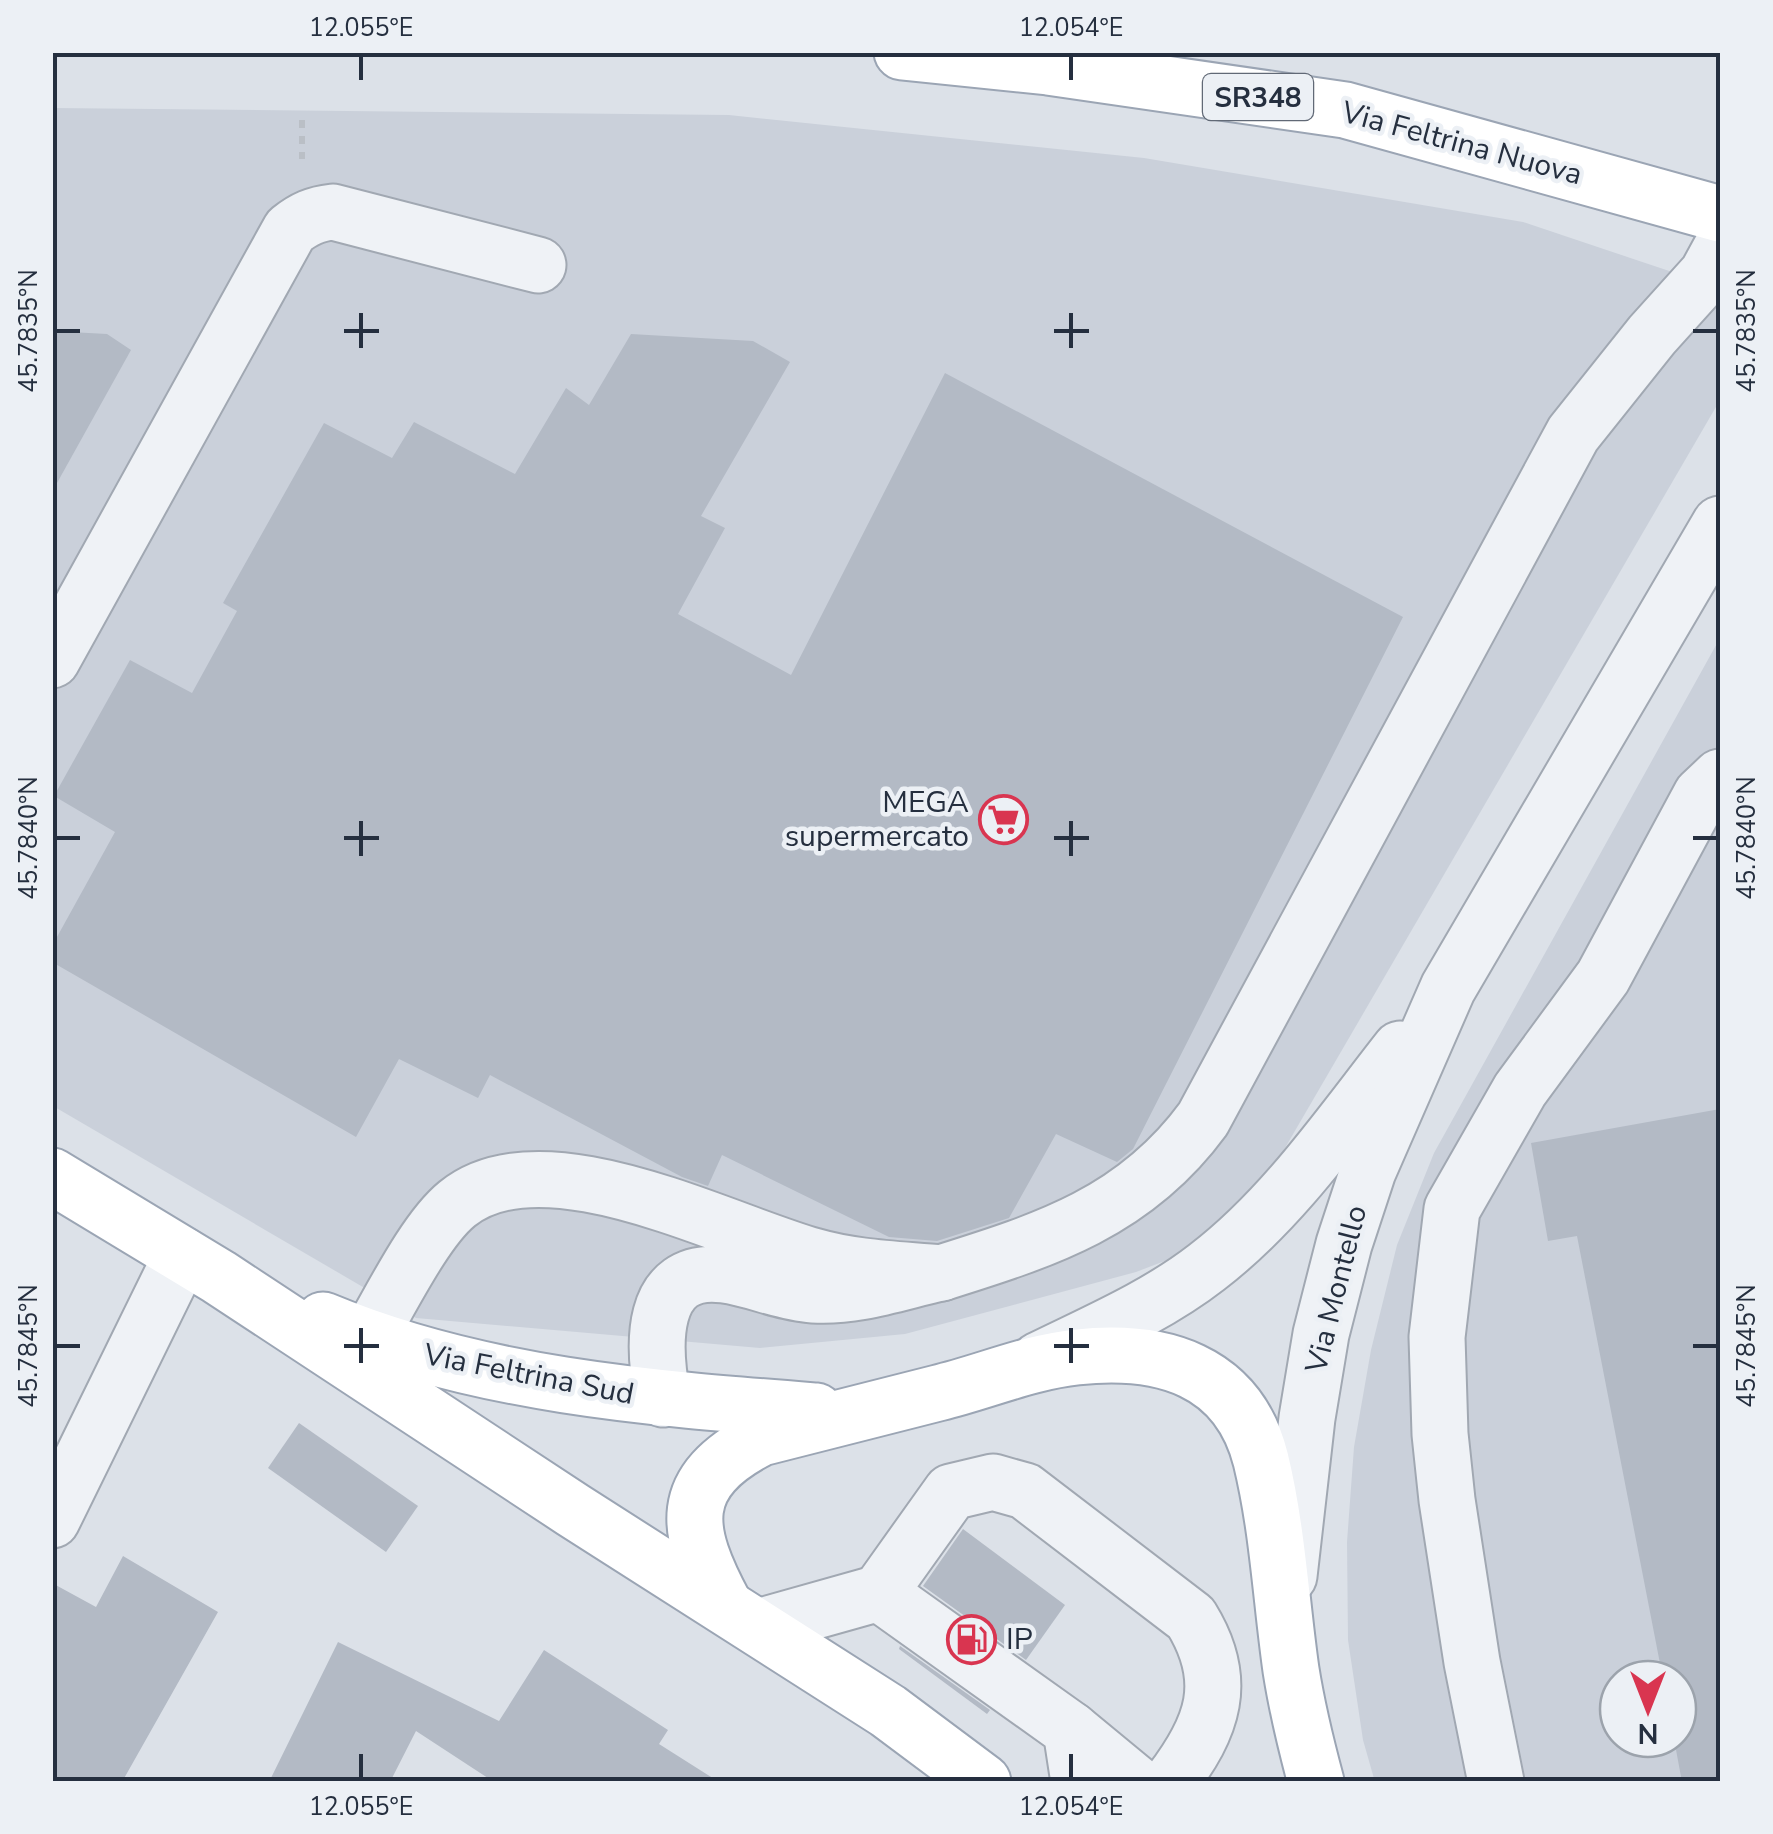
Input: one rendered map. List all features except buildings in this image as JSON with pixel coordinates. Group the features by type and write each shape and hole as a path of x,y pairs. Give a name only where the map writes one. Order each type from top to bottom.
{"main road":[{"name":"Via Feltrina Nuova","path":"902,52 1048,67 1345,110 1720,214"},
{"name":"Via Feltrina Sud","path":"52,1176 200,1266 742,1616 888,1712 982,1782"},
{"name":"Via Feltrina Sud","path":"200,1266 369,1337 469,1367 663,1399 852,1414"},
{"path":"742,1616 704,1568 694,1520 704,1483 718,1465 761,1438 1076,1357 1158,1358 1186,1365 1210,1380 1231,1401 1250,1429 1260,1458 1298,1706 1316,1782"}],"street":[{"path":"52,660 290,230 302,220 333,212 538,265"},
{"path":"663,1399 657,1366 660,1314 668,1295 684,1282 705,1274 726,1275 797,1293 848,1294 941,1273 1012,1250 1115,1204 1180,1151 1203,1118 1573,434 1707,274 1720,250"},
{"name":"Via Montello","path":"1285,1607 1306,1418 1321,1334 1368,1171 1448,988 1720,524"},
{"path":"1496,1782 1472,1662 1446,1500 1440,1434 1436,1337 1452,1209 1520,1090 1604,978 1702,795 1720,777"},
{"name":"Via Montello","path":"1022,1368 1110,1326 1208,1267 1292,1184 1448,988"},
{"path":"369,1337 437,1225 455,1205 475,1192 508,1180 584,1182 680,1209 812,1256 850,1265 941,1273"},
{"path":"52,1520 200,1266"},
{"path":"742,1616 879,1592 951,1492 993,1482 1024,1491 1191,1618 1202,1635 1214,1702 1198,1747 1171,1782"},
{"path":"879,1592 1075,1756 1134,1782"}],"shaded area":[{"path":"53,108 729,115 1144,158 1523,222 1720,288 1720,400 1235,1234 1136,1272 905,1334 760,1348 416,1318 53,1106"},
{"path":"1720,638 1720,1781 1375,1782 1363,1740 1348,1640 1347,1542 1354,1447 1371,1350 1397,1245 1434,1153"}],"place":[{"name":"MEGA supermercato","path":"1004,819"},
{"name":"IP","path":"971,1639"}]}
